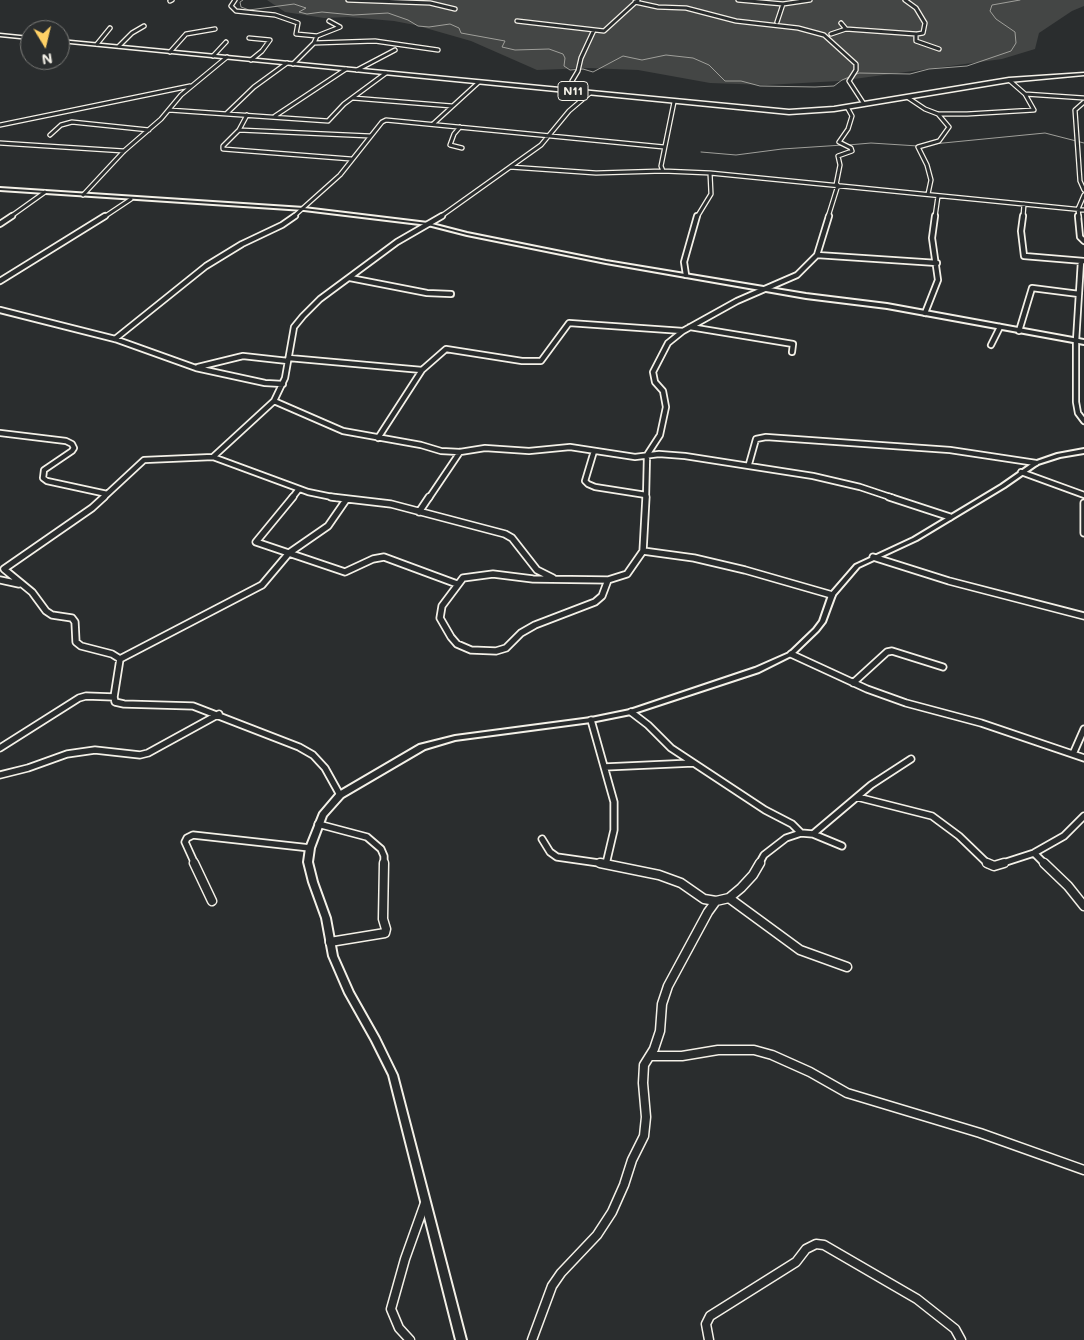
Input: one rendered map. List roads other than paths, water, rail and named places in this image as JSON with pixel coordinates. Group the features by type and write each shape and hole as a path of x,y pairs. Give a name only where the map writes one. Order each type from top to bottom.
{"highway":[{"path":"0,35 20,37"},
{"name":"N11","path":"70,41 789,112 815,111 864,104 1009,80 1084,74"}],"street":[{"path":"235,0 231,8 236,11 285,17 298,23 296,34 318,36 340,27 329,21"},
{"path":"348,0 430,3 455,8"},
{"path":"738,0 783,4 810,0"},
{"path":"831,34 846,30 923,33 925,23 916,8 905,0"},
{"path":"517,21 607,30 636,1 658,6 686,8 736,21 798,28 824,35 856,64 856,70 849,81 864,104"},
{"path":"777,22 783,4"},
{"path":"841,23 846,30"},
{"path":"119,46 132,33 144,26"},
{"path":"97,44 110,28"},
{"path":"170,52 186,34 215,29"},
{"path":"575,92 572,81 578,71 581,58 594,30"},
{"path":"917,34 917,41 940,49"},
{"path":"227,113 254,87 290,64 314,43 318,36"},
{"path":"250,38 270,40 262,51 251,60"},
{"path":"314,43 375,41 438,50"},
{"path":"213,56 226,42"},
{"path":"358,70 395,50"},
{"path":"83,195 124,151 149,130 192,86 227,57"},
{"path":"275,116 346,69"},
{"path":"169,110 328,121 353,98 386,73"},
{"path":"938,114 1034,110 1025,94 1009,80"},
{"path":"433,124 479,82"},
{"path":"0,125 192,86"},
{"path":"213,457 274,401 283,384 289,360 290,338 294,327 302,316 320,299 397,242 428,224 541,145 569,111 590,93"},
{"path":"1025,94 1084,100"},
{"path":"907,97 938,114 950,127 939,141 918,148 929,169 931,180 928,194"},
{"path":"353,98 452,106"},
{"path":"1084,100 1075,110 1077,158 1080,180 1084,190"},
{"path":"663,171 661,166 664,147 674,102"},
{"path":"608,580 602,596 595,602 535,625 521,633 506,648 496,651 470,650 457,644 450,637 440,618 442,606 463,578 478,575 510,575 540,579 608,580 627,574 643,551 646,526 647,455 660,435 666,408 663,392 654,382 653,372 668,342 683,331 764,289 797,275 817,254 837,185 840,165 838,156 852,151 851,148 839,142 848,129 852,116 847,106"},
{"path":"246,114 239,130 223,146 223,149 351,159"},
{"path":"115,340 206,266 242,244 282,225 304,209 328,188 370,136 386,120 664,147"},
{"path":"50,135 61,125 72,122 149,130"},
{"path":"460,127 454,134 450,145 462,148"},
{"path":"239,130 370,136"},
{"path":"0,143 124,151"},
{"path":"1077,158 1084,159"},
{"path":"510,167 596,173 663,171 710,173 1084,210"},
{"path":"686,275 684,262 697,215 711,194 710,173"},
{"path":"0,189 304,209 428,224 558,253 764,289 855,301 1084,342"},
{"path":"0,224 45,192"},
{"path":"1084,195 1078,209 1080,237 1084,241"},
{"path":"925,313 938,280 932,238 938,196"},
{"path":"0,281 131,199"},
{"path":"1024,204 1021,231 1024,256 1082,261 1076,341 1076,402 1078,413 1084,421"},
{"path":"817,254 863,259 882,258 937,263"},
{"path":"350,278 427,293 451,294"},
{"path":"1019,331 1032,288 1079,294"},
{"path":"0,310 115,340 196,368 265,383 283,384"},
{"path":"378,438 422,370 446,349 522,361 541,360 569,323 683,331"},
{"path":"690,327 793,344 792,352"},
{"path":"991,345 1000,327"},
{"path":"196,368 243,356 289,360 304,358 422,370"},
{"path":"274,401 342,431 421,445 441,451 460,452 485,448 530,451 570,447 635,457 668,454 749,464 813,476 860,488 950,517"},
{"path":"0,432 66,441 72,444 74,448 72,451 44,470 43,478 47,481 107,494"},
{"path":"749,464 756,439 766,436 944,449 1036,463"},
{"path":"594,451 585,481 588,484 646,496"},
{"path":"461,1340 393,1075 376,1040 349,993 333,956 326,918 308,862 310,848 318,824 340,795 422,746 501,731 591,720 631,712 757,670 791,654 823,622 832,595 857,566 915,539 1003,486 1036,463 1059,455 1084,451"},
{"path":"419,512 460,452"},
{"path":"120,659 112,654 80,646 76,642 75,622 72,618 52,615 46,611 37,598 4,571 6,567 92,508 144,460 213,457 283,482 298,490 346,500 384,503 505,534 512,538 530,564 553,578"},
{"path":"1021,472 1084,495"},
{"path":"298,490 256,542 345,572 373,559 384,557 457,584"},
{"path":"120,659 262,585 289,552 328,526 346,500"},
{"path":"1084,503 1084,533"},
{"path":"643,551 694,558 832,595"},
{"path":"873,557 974,588 1084,616"},
{"path":"0,580 21,584"},
{"path":"853,682 887,652 892,651 943,667"},
{"path":"791,654 853,682 906,702 981,723 1084,758"},
{"path":"120,659 114,697 115,702 193,706 219,714 299,747 313,755 325,768 340,795"},
{"path":"0,748 79,698 86,696 114,697"},
{"path":"631,712 648,725 670,748 765,810 792,824 801,832"},
{"path":"0,774 28,768 67,754 106,750 140,755 148,753 219,714"},
{"path":"591,720 614,802 614,830 606,864"},
{"path":"1072,754 1084,729"},
{"path":"813,834 871,785 911,759"},
{"path":"604,767 694,763"},
{"path":"857,797 916,810 932,816 959,836 988,864 994,866 1000,866 1034,853 1064,836 1084,816"},
{"path":"318,824 338,831 367,837 380,849 384,856 383,919 386,929 385,933 330,942"},
{"path":"542,839 550,852 557,857 606,864 659,875 681,883 704,899 716,901 729,898 752,875 764,855 786,838 801,832 813,834 842,846"},
{"path":"212,901 186,848 185,842 187,838 193,835 310,848"},
{"path":"1034,853 1068,886 1084,906"},
{"path":"729,898 800,950 847,967"},
{"path":"532,1340 552,1286 561,1273 597,1235 612,1212 624,1185 632,1160 644,1136 646,1117 643,1083 644,1065 650,1056 660,1031 662,1004 668,986 708,912 716,901"},
{"path":"650,1056 682,1056 718,1050 754,1050 772,1055 810,1072 847,1093 980,1133 1084,1170"},
{"path":"410,1340 399,1328 391,1309 405,1259 425,1201"},
{"path":"709,1340 706,1324 710,1316 796,1262 806,1249 816,1244 824,1245 917,1299 955,1329 961,1340"}],"waterway":[{"path":"243,0 240,2 241,7 249,10 294,4 306,8 299,12 307,14 322,12 353,15 388,13 408,20 418,26 429,27 450,24 459,28 461,33 505,41 502,47 515,50 549,49 563,54 565,58 564,66 570,70 583,69 593,72 623,56 642,60 666,55 693,58 709,65 725,81 741,81 760,86 815,87 834,86 842,80 859,73 910,74 929,69 967,66 1011,51 1016,43 1015,32 996,19 990,11 992,5 1020,0"},
{"path":"933,144 1045,133 1084,143"},
{"path":"848,145 871,143 918,146"},
{"path":"701,152 736,155 782,149 843,145"}]}
